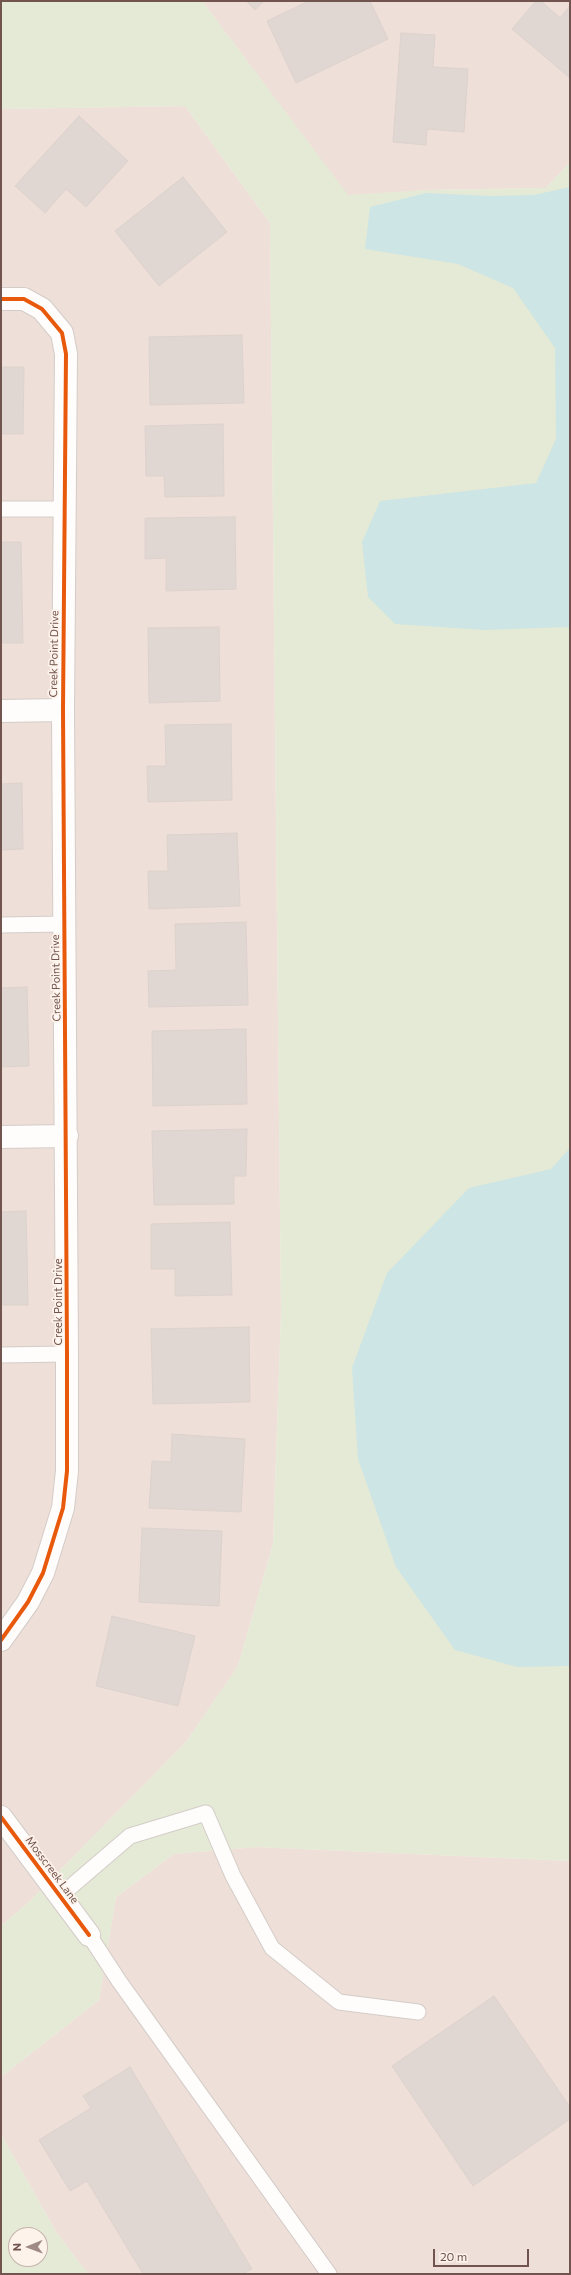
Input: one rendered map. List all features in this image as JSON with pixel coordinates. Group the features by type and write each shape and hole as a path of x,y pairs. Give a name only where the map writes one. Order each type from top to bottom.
{"street":[{"name":"Creek Point Drive","path":"1,298 24,300 42,308 62,333 66,354 63,710 67,1136 67,1471 63,1508 43,1573 28,1602 1,1640"},
{"path":"1,711 63,710"},
{"path":"1,1137 67,1136"},
{"name":"Mosscreek Lane","path":"1,1817 89,1935"}],"lane":[{"path":"1,509 65,509"},
{"path":"1,925 65,924"},
{"path":"1,1355 67,1354"},
{"path":"60,1896 130,1836 206,1813 233,1876 272,1948 339,2002 418,2012"},
{"path":"89,1935 119,1981 329,2274"}],"shaded area":[{"path":"202,1 570,1 570,162 546,188 427,190 348,196"},
{"path":"185,106 270,223 281,1313 273,1544 238,1666 186,1742 29,1902 1,1926 1,109"},
{"path":"257,1847 570,1861 570,2274 88,2274 56,2232 1,2134 1,2077 99,2000 116,1897 174,1854"}],"green space":[{"path":"1,1 202,1 348,195 427,190 546,188 570,162 570,1861 257,1847 174,1854 116,1897 99,2000 1,2077 1,1926 29,1902 186,1742 238,1666 273,1544 281,1313 270,223 185,106 1,109"},
{"path":"1,2134 56,2232 88,2274 1,2274"}],"water":[{"path":"570,187 570,630 567,627 485,630 395,624 368,597 362,542 380,501 536,483 556,439 555,348 513,288 458,264 365,249 370,207 426,193 491,196 534,195"},
{"path":"570,1148 570,1666 517,1667 455,1650 396,1567 358,1459 352,1368 387,1273 469,1188 551,1169"}],"building":[{"path":"246,1 264,1 255,10"},
{"path":"309,1 322,1 324,4 329,1 370,1 388,39 296,83 267,21"},
{"path":"536,1 541,1 560,18 570,6 570,78 512,29"},
{"path":"401,33 435,35 433,67 468,69 464,132 427,129 426,145 393,142"},
{"path":"79,116 128,161 86,207 66,189 45,213 15,186"},
{"path":"183,177 227,232 159,286 115,231"},
{"path":"242,335 244,403 150,405 149,337"},
{"path":"1,367 24,367 23,434 1,434"},
{"path":"223,424 224,496 165,497 164,476 146,476 145,426"},
{"path":"235,517 236,589 166,591 166,558 145,559 145,518"},
{"path":"1,542 21,542 23,643 1,643"},
{"path":"219,627 220,701 149,703 148,628"},
{"path":"231,724 232,800 148,802 147,766 166,766 165,725"},
{"path":"22,783 23,849 1,850 1,784"},
{"path":"237,833 240,906 149,909 148,871 168,871 167,835"},
{"path":"246,922 248,1005 149,1007 148,971 176,970 175,924"},
{"path":"27,987 29,1066 1,1067 1,988"},
{"path":"246,1029 247,1104 153,1106 152,1031"},
{"path":"247,1129 246,1176 234,1176 234,1204 154,1205 152,1131"},
{"path":"26,1211 28,1305 1,1305 1,1212"},
{"path":"230,1222 232,1295 175,1296 175,1269 151,1269 151,1224"},
{"path":"249,1327 250,1402 153,1404 151,1329"},
{"path":"172,1434 245,1439 241,1512 149,1508 152,1461 171,1462"},
{"path":"142,1528 222,1531 219,1606 139,1602"},
{"path":"112,1616 195,1636 178,1706 96,1686"},
{"path":"494,1996 570,2107 570,2119 473,2186 392,2066"},
{"path":"130,2067 252,2269 243,2274 143,2274 87,2181 70,2191 39,2140 91,2108 83,2096"}],"cycle path":[{"path":"1,299 24,299 42,309 62,333 66,354 63,710 67,1354 67,1471 63,1508 43,1573 28,1602 1,1640"},
{"path":"1,1817 89,1935"}]}
